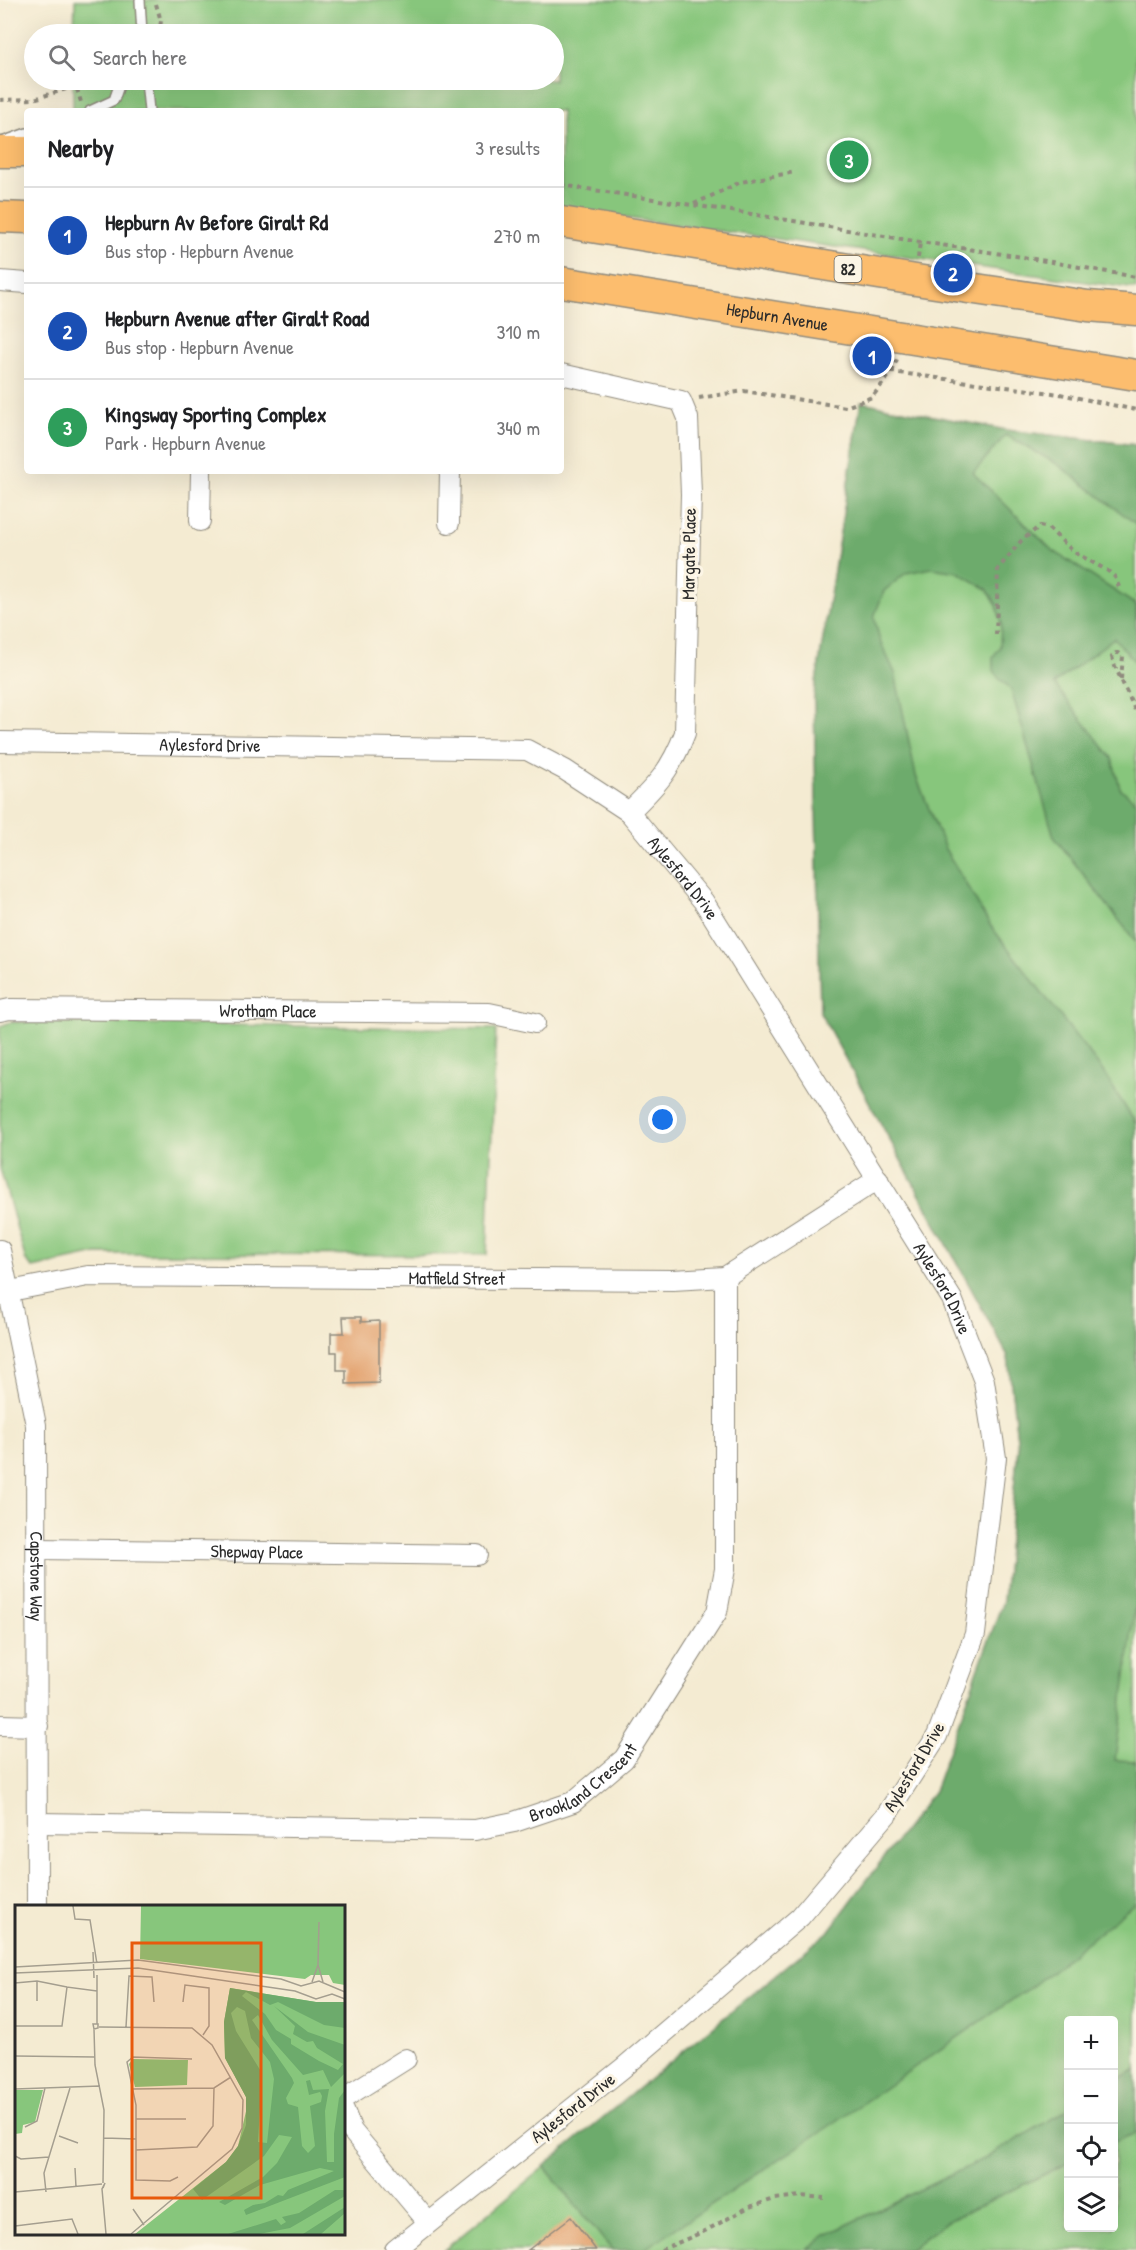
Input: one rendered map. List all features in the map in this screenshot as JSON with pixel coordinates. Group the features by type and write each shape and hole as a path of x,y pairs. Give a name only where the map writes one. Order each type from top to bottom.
{"main road":[{"path":"0,152 24,152"},
{"path":"0,217 24,218"},
{"name":"82","path":"564,222 916,280 1088,306 1136,310"},
{"name":"Hepburn Avenue","path":"564,282 1136,375"}],"street":[{"path":"0,281 24,283"},
{"path":"564,375 681,401"},
{"name":"Margate Place","path":"629,812 658,784 678,753 685,733 691,494 688,417 681,401"},
{"path":"200,522 201,474"},
{"path":"449,523 450,474"},
{"name":"Aylesford Drive","path":"0,742 527,750 565,770 629,812 704,902 952,1299 984,1381 996,1458 975,1634 937,1736 887,1814 800,1917 623,2068 395,2250"},
{"name":"Wrotham Place","path":"0,1011 22,1009 489,1013 535,1023"},
{"name":"Matfield Street","path":"10,1291 88,1276 673,1280 725,1277 878,1179"},
{"name":"Capstone Way","path":"0,1250 36,1425 37,1905"},
{"name":"Brookland Crescent","path":"38,1823 476,1830 514,1822 573,1802 624,1759 717,1612 725,1569 725,1277"},
{"name":"Shepway Place","path":"38,1549 477,1554"},
{"path":"0,1725 38,1726"},
{"path":"345,2097 406,2059"},
{"path":"345,2113 352,2131 429,2222"}],"lane":[{"path":"140,0 141,24"},
{"path":"139,24 140,20"},
{"path":"97,108 114,100 118,90"},
{"path":"147,90 149,108"},
{"path":"0,143 24,134"}],"path":[{"path":"156,0 161,24"},
{"path":"0,100 33,99 63,90"},
{"path":"77,90 83,108"},
{"path":"693,205 741,182 795,172"},
{"path":"564,185 1136,276"},
{"path":"916,280 920,242"},
{"path":"681,401 744,391 846,407 872,397 892,372 906,338"},
{"path":"892,372 1060,394 1136,410"},
{"path":"996,635 998,569 1021,542 1040,526 1048,528 1074,552 1108,571 1115,577 1119,586"},
{"path":"1121,679 1123,656 1116,653 1112,657 1121,679 1136,711"},
{"path":"661,2250 705,2232 749,2207 775,2199 800,2196 824,2198"}],"green space":[{"path":"75,0 1136,0 1136,289 564,209 564,108 73,108 73,90 564,90 564,24 74,24"},
{"path":"861,402 1006,430 1136,445 1136,2250 444,2250 828,1932 934,1791 1003,1602 1018,1448 1008,1356 820,1012 814,695"},
{"path":"861,402 1006,430 1136,445 1136,524 1057,464 1006,435 973,473 1052,550 1136,605 1136,663 1114,638 1054,684 1112,758 1120,788 1136,802 1136,942 1054,837 1011,689 997,676 993,668 993,657 1000,647 1001,624 997,605 987,589 958,572 931,568 906,573 884,591 874,617 880,641 895,673 916,776 945,849 990,925 1102,1070 1136,1124 1136,1598 1115,1760 1136,1761 1136,1902 1035,1984 828,2127 643,2250 612,2250 544,2166 828,1932 934,1791 1003,1601 1018,1448 1008,1356 820,1012 814,695"},
{"path":"11,1022 496,1029 487,1255 97,1254 33,1268 26,1261 0,1168 0,1026"},
{"path":"1136,2069 1136,2133 1118,2140 1118,2124 1118,2080"},
{"path":"1064,2111 1064,2165 946,2222 909,2250 807,2250 824,2236 986,2158"}],"building":[{"path":"343,1317 361,1317 361,1322 379,1321 379,1383 346,1384 346,1370 337,1370 337,1352 331,1352 331,1333 344,1333"},
{"path":"571,2217 596,2250 528,2250"}],"place":[{"name":"Kingsway Sporting Complex","path":"849,160"},
{"name":"Hepburn Avenue after Giralt Road","path":"953,273"},
{"name":"Hepburn Av Before Giralt Rd","path":"872,356"}]}
